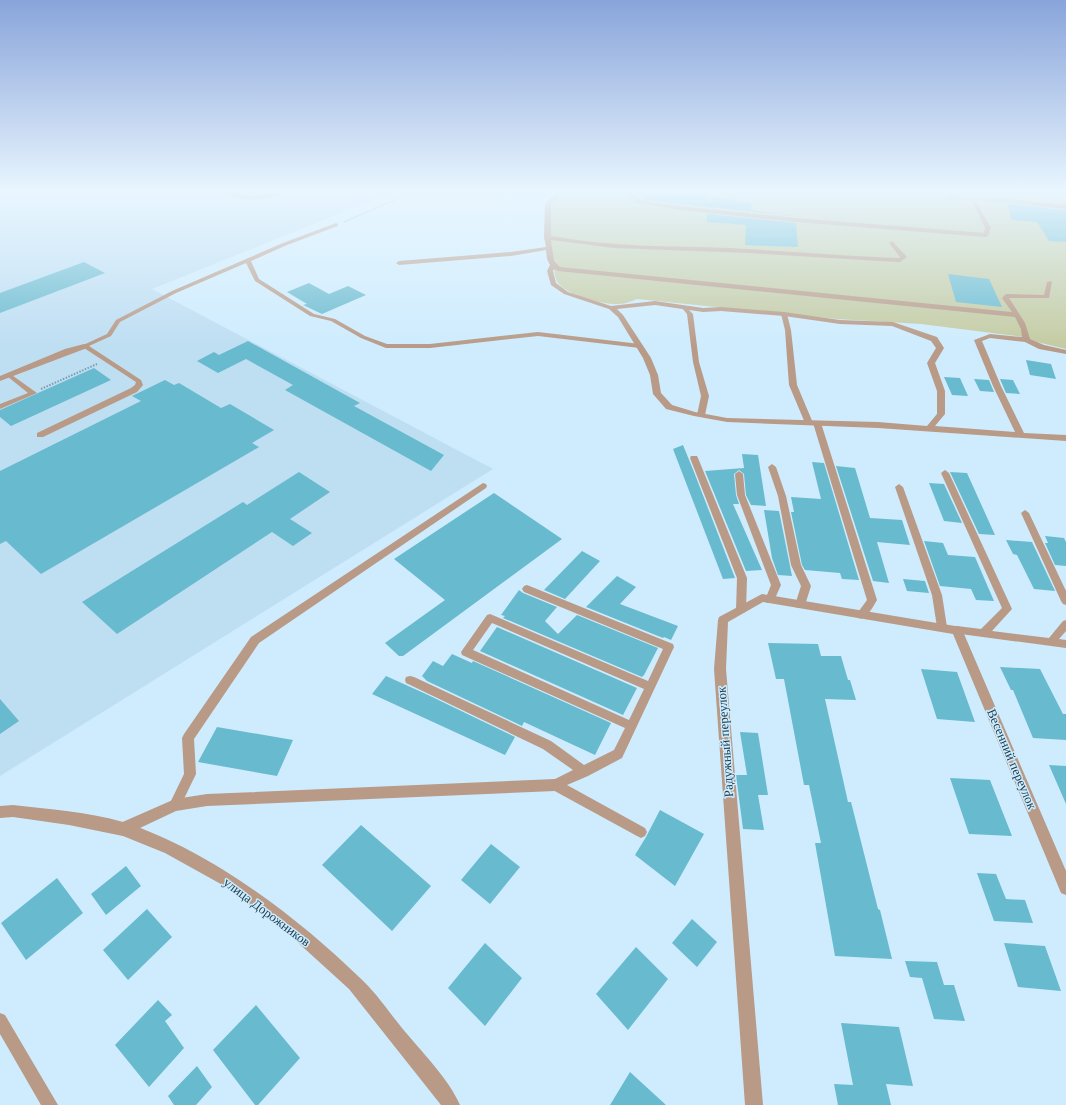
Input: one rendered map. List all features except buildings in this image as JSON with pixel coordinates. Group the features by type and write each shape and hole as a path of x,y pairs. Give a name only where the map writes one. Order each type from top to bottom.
{"street":[{"path":"548,244 549,260 553,266 558,269 1017,315"},
{"path":"590,244 610,246 724,250 855,259 900,260 904,257 892,244"},
{"path":"399,263 511,254 549,248"},
{"path":"553,266 550,271 553,284 566,293 611,308 654,303 703,310 721,309 784,314 840,322 893,324 934,339 940,348 932,363 941,391 941,414 929,428"},
{"path":"1026,340 1026,331 1005,298 1008,295 1047,297 1050,282"},
{"path":"611,308 621,316 640,346 654,375 657,394 669,407 727,420 929,428 1066,438"},
{"path":"1021,435 997,386 978,340 990,336 1026,340 1042,347 1066,352"},
{"path":"0,379 84,346"},
{"name":"Радужный переулок","path":"754,1105 720,669 723,620 762,598 957,630"},
{"name":"Весенний переулок","path":"957,630 1066,888"},
{"path":"123,829 175,805 207,800 555,785"},
{"name":"улица Дорожников","path":"0,812 13,811 69,818 123,829 170,848 233,883 299,934 354,983 439,1087 451,1105"}],"lane":[{"path":"84,346 109,334 118,321 159,302 174,292 289,244"},
{"path":"248,260 257,280 312,315 333,320 363,337 386,346 430,346 538,334 640,346"},
{"path":"685,308 690,314 696,362 705,396 701,415"},
{"path":"784,314 788,330 793,385 813,423 872,600 861,615"},
{"path":"40,435 134,390 139,385 139,381 84,346"},
{"path":"9,375 33,393"},
{"path":"0,407 33,393"},
{"path":"694,458 742,578 741,610"},
{"path":"772,467 782,496 796,565 806,586 800,605"},
{"path":"945,473 1007,609 984,633"},
{"path":"739,474 741,495 776,585 770,600"},
{"path":"175,805 190,774 188,738 255,640 483,486"},
{"path":"899,487 937,595 942,627"},
{"path":"1025,513 1066,601"},
{"path":"527,589 669,647 649,686 618,754 555,785"},
{"path":"631,726 466,652 490,618 649,686"},
{"path":"1051,642 1066,624"},
{"path":"957,630 1066,644"},
{"path":"410,680 547,745 584,772"},
{"path":"555,785 641,832"},
{"path":"0,1020 50,1105"}],"path":[{"path":"33,393 106,360"}],"shaded area":[{"path":"0,244 265,244 152,289 493,469 0,776"}],"green space":[{"path":"551,244 1066,244 1066,349 1037,342 1024,337 921,324 837,319 637,299 619,304 605,303 578,296 559,284 555,275"}]}
